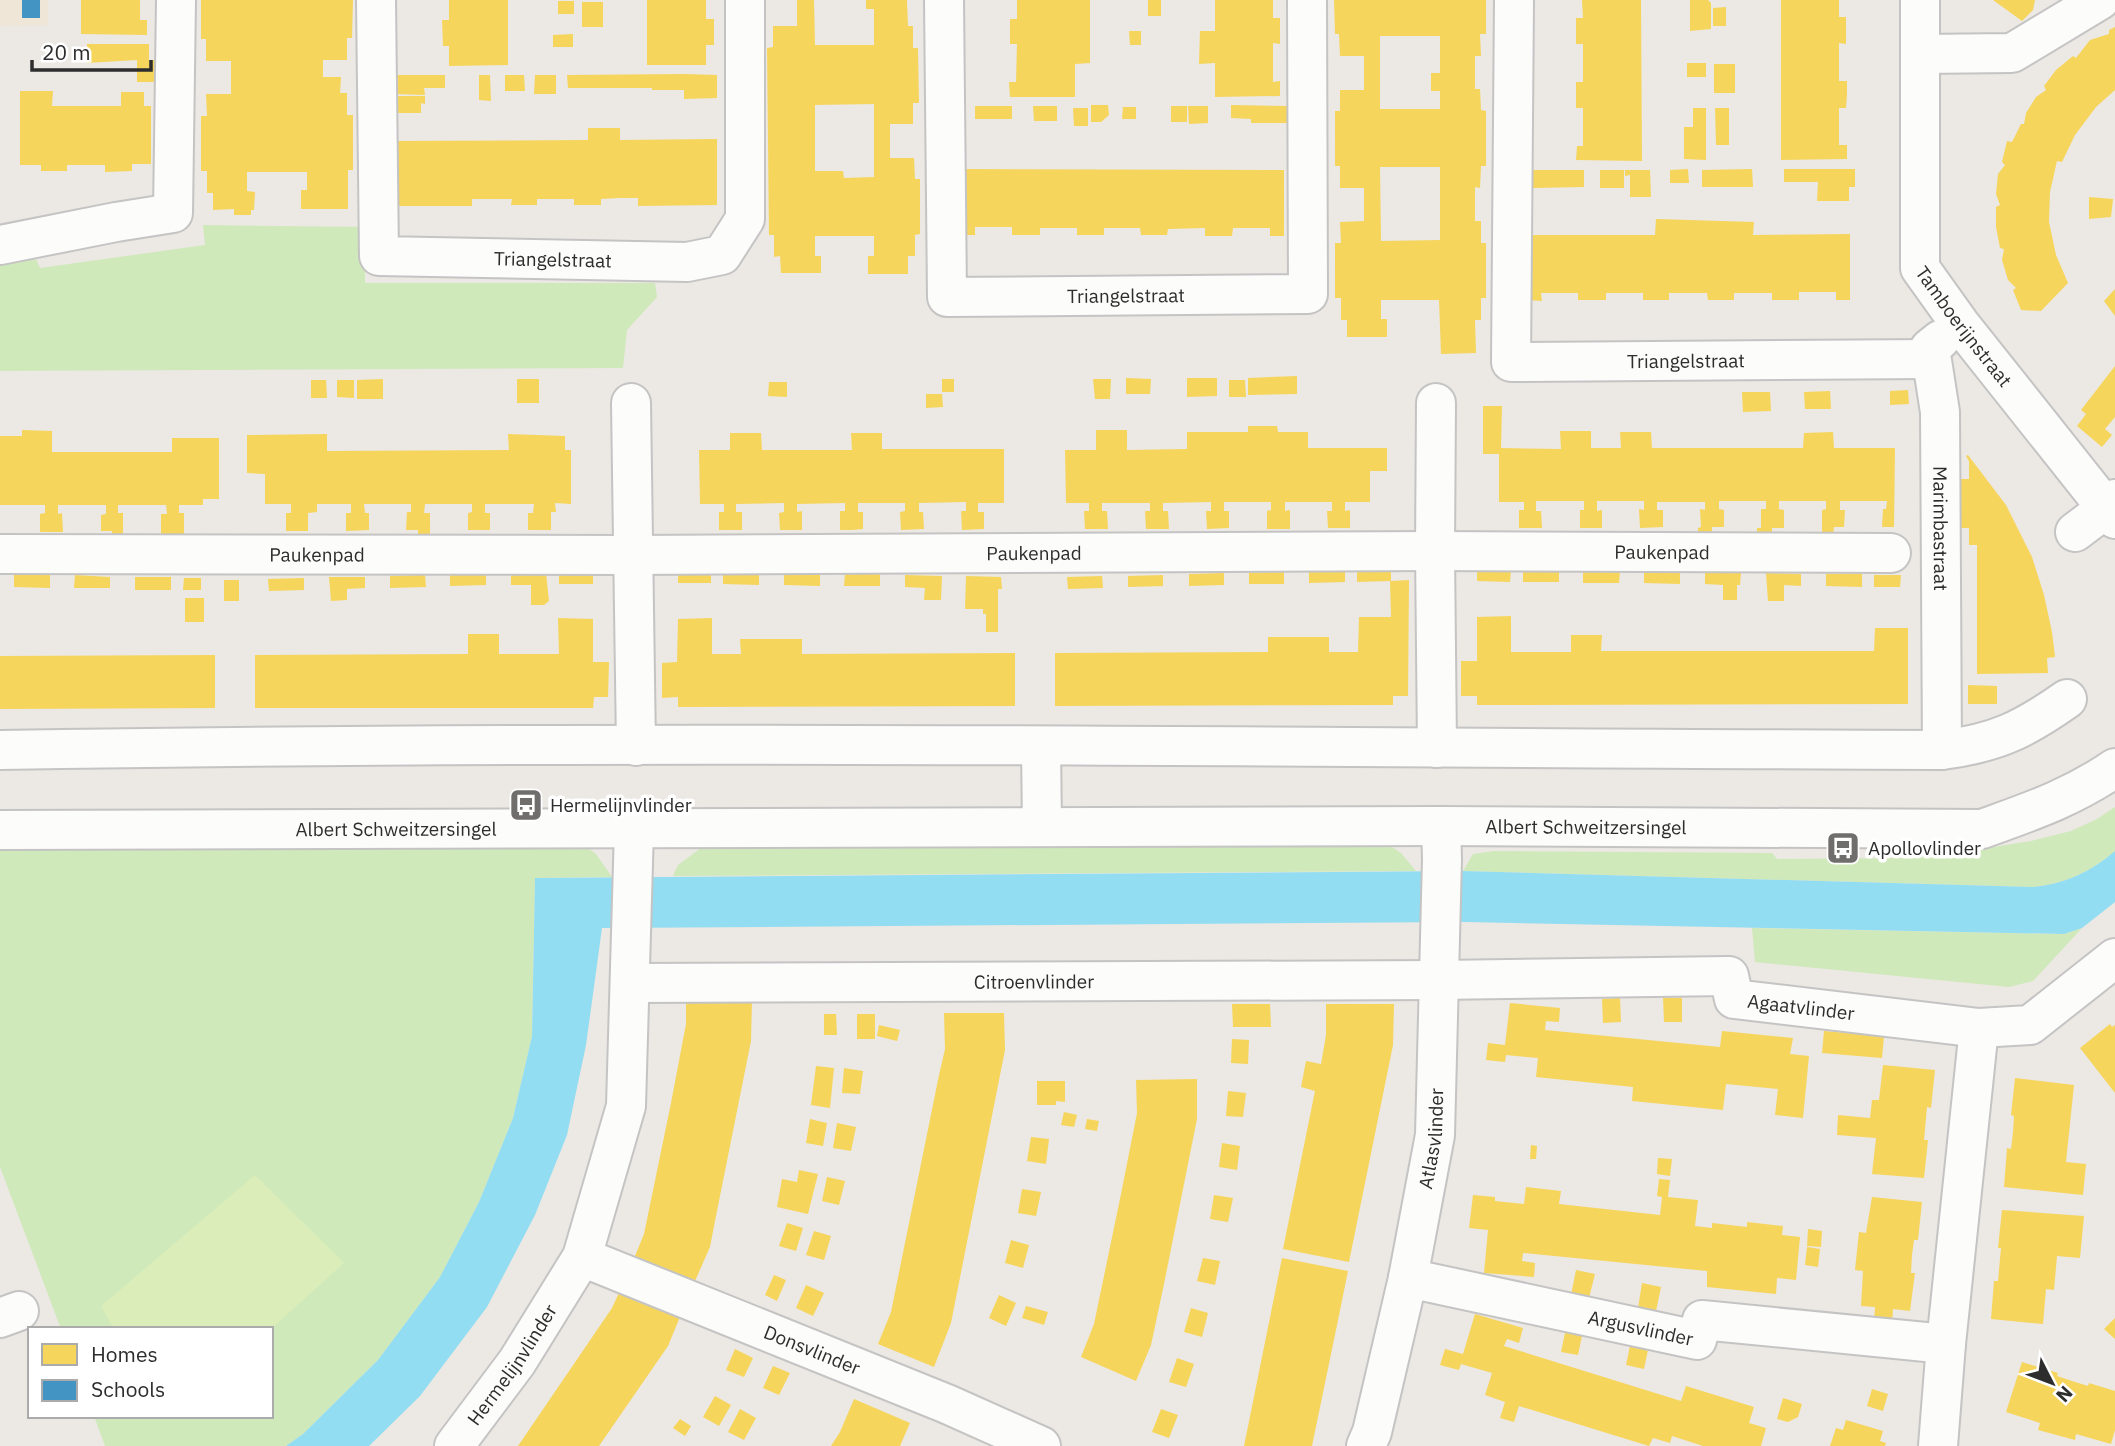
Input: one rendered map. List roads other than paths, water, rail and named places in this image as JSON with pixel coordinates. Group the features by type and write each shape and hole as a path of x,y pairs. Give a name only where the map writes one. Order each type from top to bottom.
{"street":[{"path":"0,246 173,213 176,0"},
{"name":"Triangelstraat","path":"376,0 379,256 687,262 722,255 746,219 745,0"},
{"name":"Triangelstraat","path":"944,0 947,297 1308,293 1307,0"},
{"name":"Triangelstraat","path":"1514,0 1511,362 1931,359"},
{"name":"Tamboerijnstraat","path":"1920,0 1920,268 1961,324 2112,509"},
{"path":"1920,54 2012,53 2100,0"},
{"path":"1931,359 1930,348 1961,324"},
{"name":"Marimbastraat","path":"1931,359 1940,412 1942,750"},
{"path":"631,402 636,746"},
{"path":"1436,403 1437,748"},
{"path":"2075,532 2112,509"},
{"name":"Paukenpad","path":"0,554 633,555 1435,551 1891,553"},
{"path":"0,750 239,746 1041,746 1942,750 1975,746 2003,737 2033,722 2067,699"},
{"path":"1041,746 1042,827"},
{"name":"Albert Schweitzersingel","path":"0,830 1042,827 1441,843 1982,829 2050,805 2084,789 2115,768"},
{"name":"Hermelijnvlinder","path":"454,1446 517,1362 582,1257 626,1106 634,829"},
{"name":"Atlasvlinder","path":"1366,1446 1372,1432 1408,1278 1435,1135 1441,843"},
{"name":"Agaatvlinder","path":"1439,981 1729,976 1734,999 1979,1028 2030,1025 2115,958"},
{"name":"Citroenvlinder","path":"629,983 1439,981"},
{"path":"1938,1446 1979,1028"},
{"name":"Donsvlinder","path":"582,1257 947,1404 1041,1446"},
{"name":"Argusvlinder","path":"1408,1278 1697,1340 1702,1320 1946,1344"}],"water":[{"path":"2115,851 2115,902 2082,928 2064,934 1466,922 602,928 586,1045 567,1135 535,1215 487,1307 420,1396 369,1446 286,1446 303,1434 378,1360 440,1277 479,1202 513,1118 532,1036 535,878 1463,871 2033,887 2077,876"}],"place":[{"name":"Hermelijnvlinder","path":"526,805"},
{"name":"Apollovlinder","path":"1843,848"}]}
